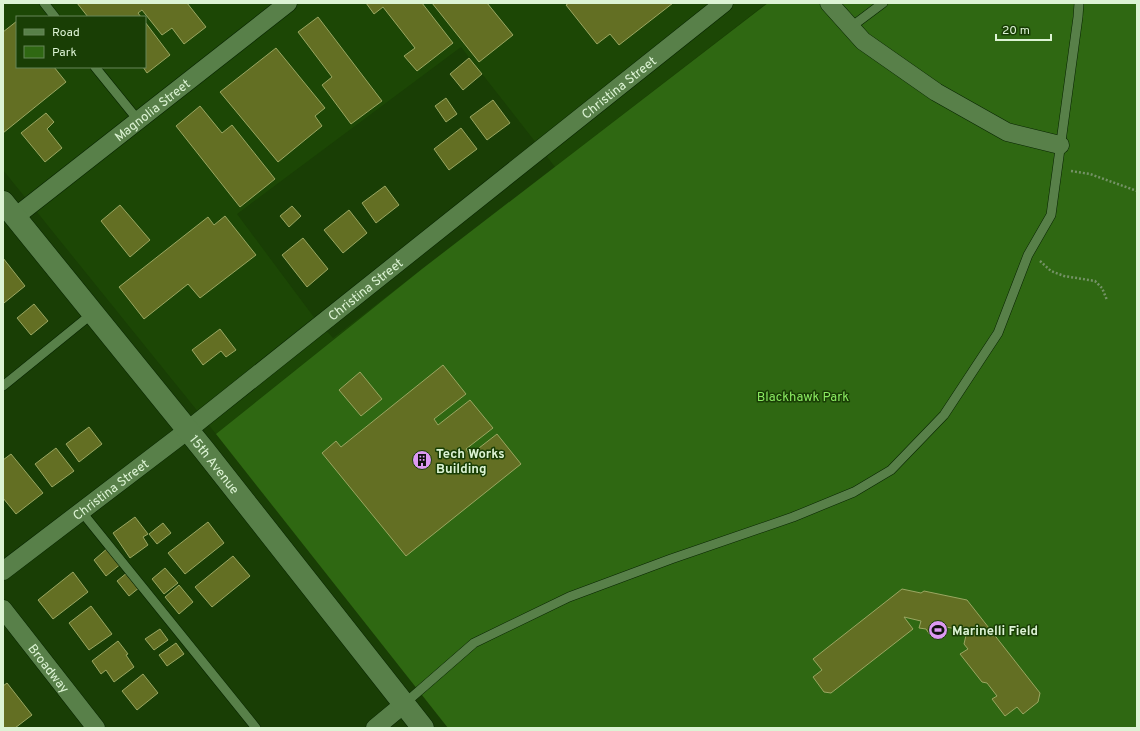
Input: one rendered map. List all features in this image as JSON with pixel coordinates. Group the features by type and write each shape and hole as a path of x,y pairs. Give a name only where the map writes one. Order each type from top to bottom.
{"main road":[{"name":"15th Avenue","path":"9,209 188,430 423,728"}],"street":[{"name":"Magnolia Street","path":"9,209 138,120 288,3"},
{"name":"Christina Street","path":"3,571 188,430 724,3"},
{"path":"829,3 863,41 936,92 1007,132 1060,145"},
{"name":"Broadway","path":"3,609 96,728"},
{"path":"375,728 404,704"}],"lane":[{"path":"44,3 54,16"},
{"path":"850,27 883,3"},
{"path":"404,704 474,643 570,596 793,517 854,492 891,470 944,415 998,333 1031,251 1050,216 1079,3"},
{"path":"96,68 138,120"},
{"path":"3,386 93,313"},
{"path":"81,511 256,728"}],"path":[{"path":"1057,169 1090,174 1137,191"},
{"path":"1031,251 1050,271 1064,276 1095,281 1102,288 1107,300"}],"shaded area":[{"path":"3,3 767,3 555,167 461,47 237,214 313,316 333,338 422,269 216,434 3,170"}],"green space":[{"name":"Blackhawk Park","path":"768,3 1137,3 1137,728 448,728 216,434 422,269"}],"building":[{"path":"77,3 187,3 206,27 184,44 172,28 162,35 142,10 138,13 140,16 87,16"},
{"path":"366,3 422,3 453,43 417,71 404,56 415,48 383,7 374,14"},
{"path":"432,3 487,3 513,35 479,62"},
{"path":"569,3 673,3 619,45 610,34 597,44 566,5"},
{"path":"318,17 382,101 351,124 322,85 332,77 298,32"},
{"path":"16,22 16,68 55,68 66,82 3,133 3,32"},
{"path":"146,23 170,55 147,73 144,68 146,68"},
{"path":"276,48 325,108 315,116 322,126 278,162 220,92"},
{"path":"469,58 482,74 463,90 450,74"},
{"path":"446,98 457,114 446,122 435,106"},
{"path":"493,100 510,123 487,140 470,117"},
{"path":"200,106 222,133 232,125 275,179 240,207 176,126"},
{"path":"46,113 54,122 47,129 62,148 45,162 21,133"},
{"path":"461,128 477,149 449,170 434,149"},
{"path":"385,186 399,205 376,223 362,203"},
{"path":"120,205 150,240 130,257 101,221"},
{"path":"292,206 301,216 289,227 280,216"},
{"path":"349,210 367,233 343,253 324,230"},
{"path":"225,216 256,255 200,298 188,284 144,319 119,287 208,217 214,225"},
{"path":"303,238 328,269 307,287 282,255"},
{"path":"3,258 25,286 4,303 3,301"},
{"path":"34,304 48,321 31,335 17,318"},
{"path":"220,329 236,350 226,357 221,351 203,365 192,350"},
{"name":"Tech Works Building","path":"443,365 466,394 434,419 438,425 470,400 493,428 466,449 470,455 497,434 521,464 406,556 322,453 336,441 341,447"},
{"path":"360,372 382,399 361,416 339,390"},
{"path":"89,427 102,444 79,462 66,444"},
{"path":"56,448 74,471 52,487 35,464"},
{"path":"11,454 43,493 16,514 3,498 3,460"},
{"path":"135,517 148,534 143,537 148,545 130,558 113,533"},
{"path":"208,522 224,543 185,574 168,553"},
{"path":"163,523 171,533 157,544 149,534"},
{"path":"109,547 122,563 106,576 94,560"},
{"path":"233,556 250,576 212,607 195,587"},
{"path":"165,568 178,583 164,594 152,579"},
{"path":"73,572 88,592 53,619 38,600"},
{"path":"128,572 140,587 129,596 117,581"},
{"path":"179,585 193,602 179,614 165,597"},
{"path":"902,589 921,593 924,591 967,600 1040,693 1038,702 1023,714 1017,707 1005,716 992,699 997,696 987,683 982,682 960,654 968,649 964,644 967,631 946,627 942,637 930,635 926,629 919,628 921,621 904,617 913,629 831,693 824,692 813,677 822,670 813,659"},
{"path":"91,606 112,634 89,650 69,623"},
{"path":"160,629 168,640 154,650 145,639"},
{"path":"118,641 128,654 126,655 134,667 114,682 106,670 101,674 92,661"},
{"path":"176,643 184,654 167,666 159,655"},
{"path":"143,674 158,693 137,710 122,691"},
{"path":"7,683 32,715 15,728 3,728 3,686"}],"place":[{"name":"Tech Works Building","path":"422,460"},
{"name":"Marinelli Field","path":"938,630"}]}
